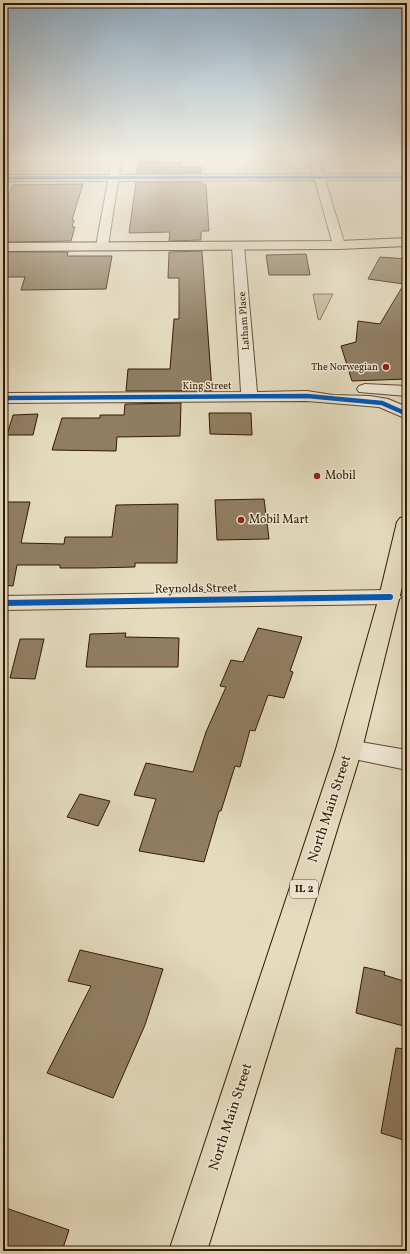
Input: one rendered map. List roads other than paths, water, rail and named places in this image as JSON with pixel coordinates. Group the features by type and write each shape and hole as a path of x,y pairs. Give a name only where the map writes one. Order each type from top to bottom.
{"main road":[{"path":"3,248 339,245 370,242 407,242"},
{"path":"339,245 366,248 407,248"},
{"name":"North Main Street","path":"188,1251 349,749 405,539"}],"street":[{"path":"102,246 106,217"},
{"path":"330,217 339,245"},
{"name":"Latham Place","path":"238,246 249,396"},
{"name":"King Street","path":"307,396 322,390 407,391"},
{"name":"King Street","path":"3,398 307,396 318,399 377,400 396,407 407,414"},
{"name":"Reynolds Street","path":"3,603 390,597"},
{"path":"349,749 407,760"}],"place":[{"name":"The Norwegian","path":"386,367"},
{"name":"Mobil","path":"317,476"},
{"name":"Mobil Mart","path":"241,520"}]}
